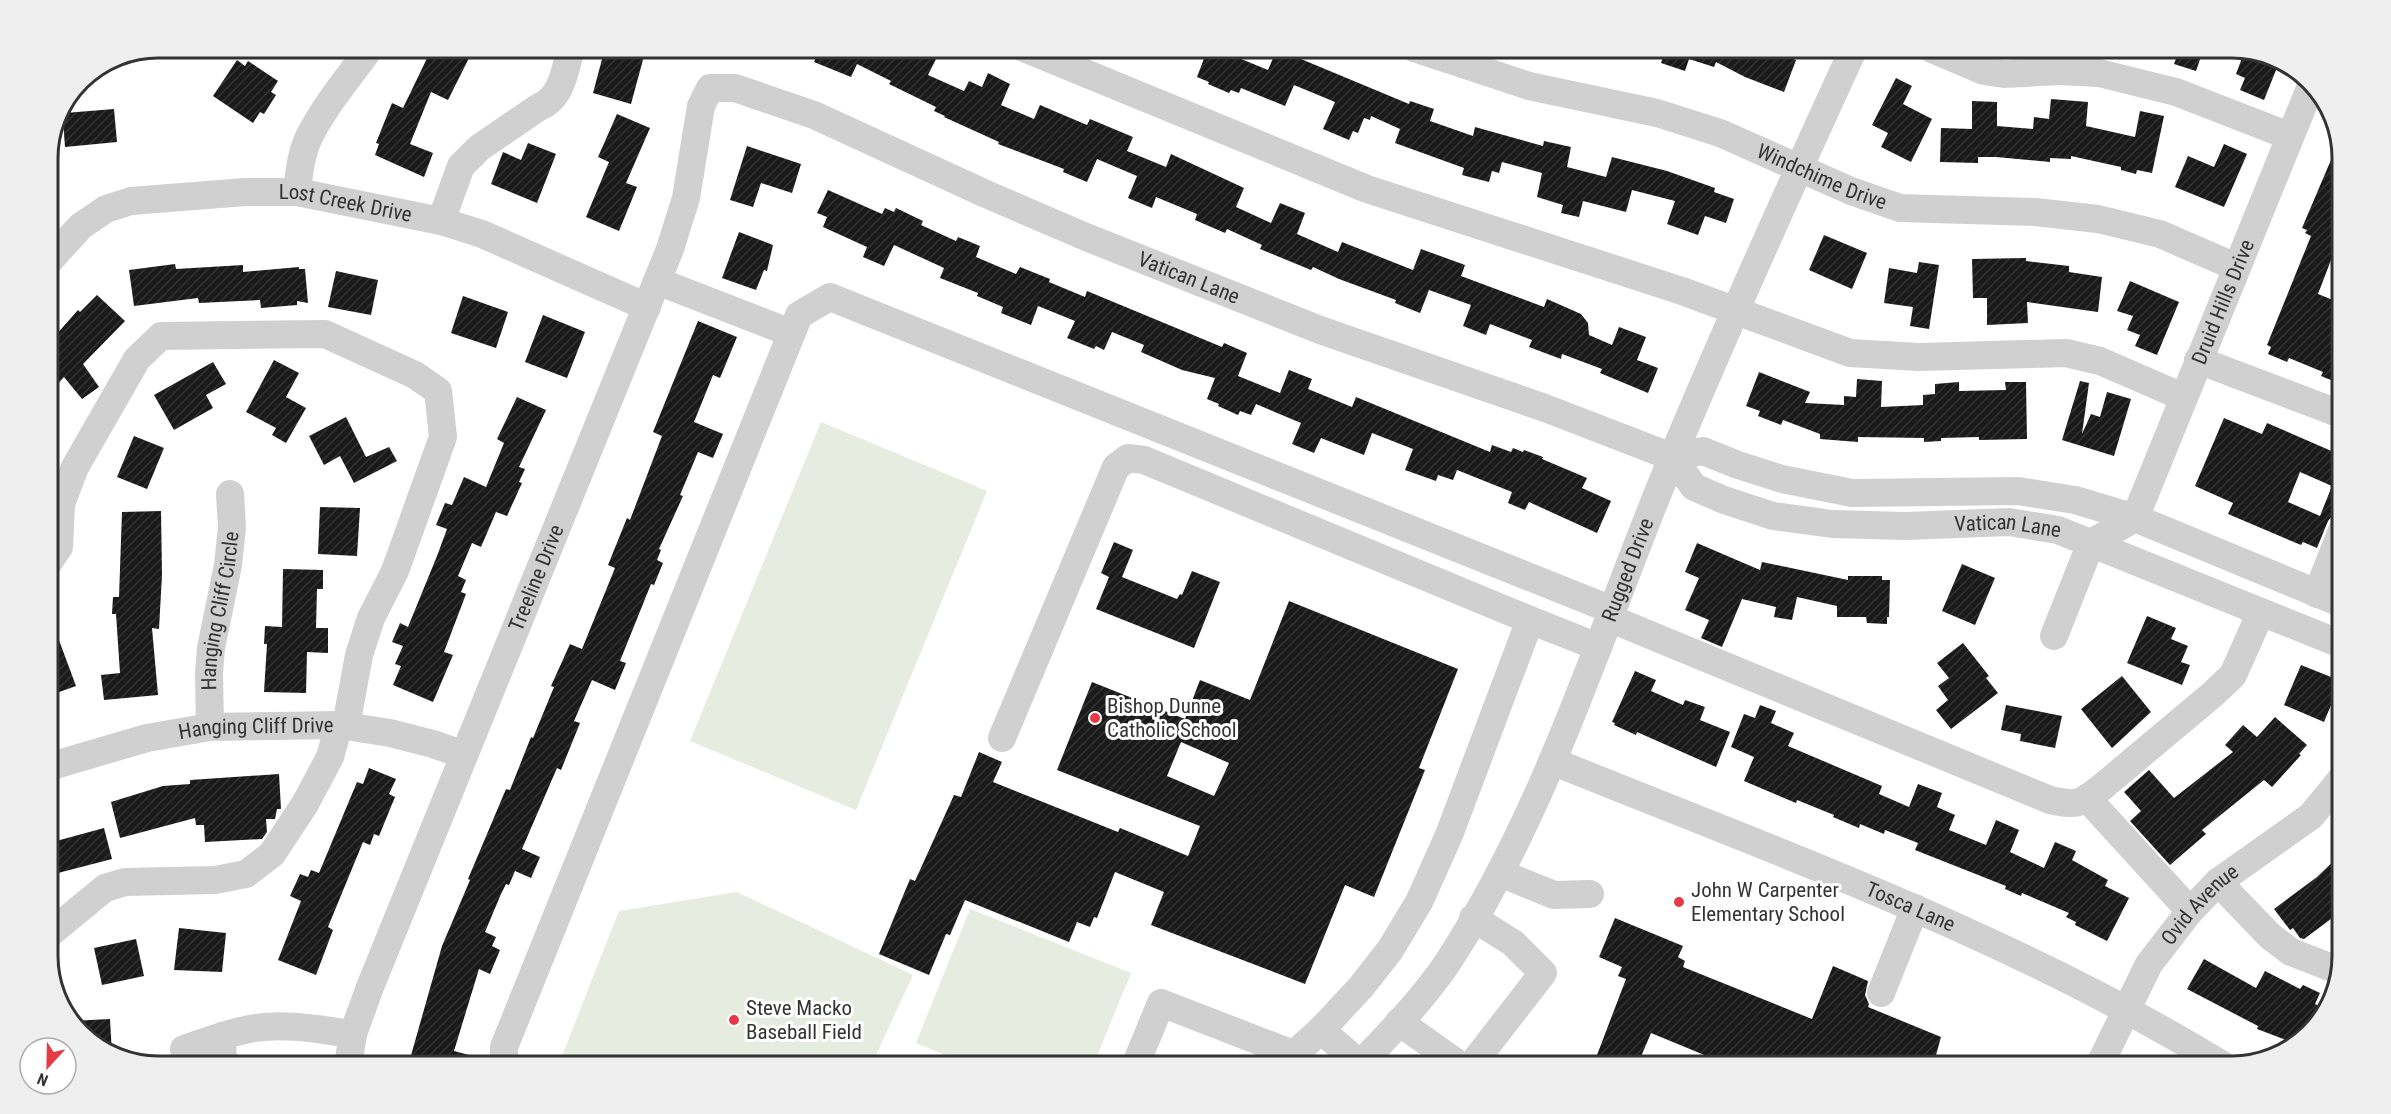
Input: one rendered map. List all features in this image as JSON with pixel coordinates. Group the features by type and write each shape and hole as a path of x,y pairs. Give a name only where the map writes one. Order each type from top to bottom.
{"street":[{"path":"297,192 300,163 308,138 326,107 363,58"},
{"path":"441,221 461,166 479,148 539,107 549,103 560,86 568,58"},
{"path":"1048,58 1367,189 1682,291 1850,353 1919,357 2066,353 2100,361 2183,397"},
{"name":"Windchime Drive","path":"1444,58 1529,86 1657,113 1720,133 1800,166 1851,191 1900,208 2035,212 2098,219 2160,234 2236,267"},
{"name":"Rugged Drive","path":"1367,1056 1399,1022 1447,963 1500,873 1552,760 1672,457 1849,58"},
{"path":"1953,58 1984,71 2004,74 2059,71 2099,73 2121,78 2194,98 2289,136"},
{"name":"Treeline Drive","path":"350,1056 353,1034 670,249 686,198 701,106 710,88"},
{"name":"Vatican Lane","path":"710,88 735,88 814,116 1086,237 1320,330 1545,408 1672,457 1703,451 1782,480 1852,493 2018,491 2076,500 2134,518 2330,599"},
{"name":"Druid Hills Drive","path":"2134,518 2308,93"},
{"name":"Lost Creek Drive","path":"59,250 81,226 106,209 131,201 245,192 297,192 441,221 493,238 647,307"},
{"path":"657,281 791,333"},
{"path":"504,1056 504,1047 791,333 799,315 830,297 1611,614 2050,800 2073,805 2087,798 2182,721 2233,675 2261,612"},
{"path":"59,547 61,504 75,467 137,359 161,336 325,334 414,375 438,391 443,437 395,571 371,618 359,655 342,725 330,757 305,804 272,854 246,874 215,880 125,882 105,888 59,926"},
{"path":"2198,360 2332,411"},
{"name":"Vatican Lane","path":"1672,457 1694,487 1724,500 1773,516 1832,524 1906,526 2009,522 2058,530 2332,641"},
{"path":"1002,738 1116,467 1128,458 1150,463 1598,647"},
{"name":"Hanging Cliff Circle","path":"210,727 210,657 228,566 232,527 230,494"},
{"path":"2054,636 2091,543 2134,518"},
{"path":"1292,1056 1321,1030 1361,987 1390,950 1419,903 1449,835 1530,620"},
{"name":"Hanging Cliff Drive","path":"59,764 147,738 210,727 342,725 422,741 464,755"},
{"name":"Tosca Lane","path":"1552,760 1914,908 2097,993 2207,1056"},
{"name":"Ovid Avenue","path":"2104,1056 2149,964 2190,910 2218,882 2311,816 2332,790"},
{"path":"2087,798 2190,910"},
{"path":"1500,873 1554,895 1590,894"},
{"path":"2218,882 2270,936 2284,947 2331,968"},
{"path":"1881,993 1914,908"},
{"path":"1473,918 1513,942 1543,973 1479,1056"},
{"path":"1139,1056 1161,1003 1278,1056"},
{"path":"1399,1022 1447,1056"},
{"path":"184,1049 222,1036 257,1028 296,1027 353,1034"},
{"path":"1321,1030 1349,1056"},
{"path":"222,1036 223,1056"}],"shaded area":[{"path":"821,422 987,491 856,810 690,741"},
{"name":"Steve Macko Baseball Field","path":"737,892 913,975 876,1056 562,1056 619,911"},
{"path":"970,909 1131,973 1097,1056 948,1056 916,1043"}],"building":[{"path":"427,58 469,58 448,100 431,92 410,144 433,153 424,177 375,155 379,144 376,143 392,103 403,108"},
{"path":"602,58 643,58 631,104 593,93"},
{"path":"816,58 934,58 936,59 928,75 964,91 969,81 982,87 988,73 1010,84 1001,105 1034,119 1040,105 1087,125 1090,119 1133,137 1127,151 1166,167 1171,154 1244,188 1236,207 1271,223 1280,203 1305,213 1297,234 1338,252 1342,242 1413,270 1421,249 1465,265 1461,276 1544,307 1547,299 1581,314 1588,323 1589,335 1612,345 1619,327 1646,337 1637,360 1658,368 1648,393 1600,373 1602,369 1562,354 1561,359 1529,347 1532,340 1490,324 1486,335 1463,326 1471,305 1429,290 1420,313 1395,303 1396,300 1260,249 1262,245 1227,229 1225,233 1195,220 1197,214 1156,197 1152,208 1128,198 1137,176 1097,159 1087,182 1063,172 1064,169 998,144 999,142 944,117 934,111 936,107 889,84 891,81 857,64 851,77 814,62"},
{"path":"1204,58 1239,58 1268,70 1273,58 1299,58 1409,104 1410,101 1434,109 1430,121 1473,136 1475,127 1543,146 1544,141 1571,147 1567,167 1606,177 1612,157 1667,171 1715,188 1714,192 1734,199 1726,223 1705,216 1698,235 1667,224 1675,201 1632,190 1626,212 1583,201 1579,217 1561,213 1563,205 1537,197 1542,173 1502,162 1499,173 1492,171 1489,182 1462,175 1464,168 1395,143 1400,129 1371,116 1370,120 1364,118 1358,133 1353,131 1349,140 1323,129 1335,102 1294,85 1285,106 1241,88 1239,93 1231,90 1229,93 1197,77"},
{"path":"1663,58 1791,58 1796,60 1784,92 1745,77 1716,62 1714,67 1689,59 1685,71 1661,63"},
{"path":"2176,58 2201,58 2196,71 2174,64"},
{"path":"2242,59 2276,69 2264,100 2240,90 2245,78 2236,74"},
{"path":"237,60 245,66 248,61 278,81 271,92 276,95 264,114 260,112 253,123 213,96"},
{"path":"1896,78 1912,86 1903,104 1932,119 1911,162 1881,147 1888,133 1872,125"},
{"path":"2051,99 2088,102 2086,126 2135,137 2140,111 2164,116 2152,173 2137,170 2136,174 2121,170 2121,167 2071,156 2071,159 2050,158 2050,162 1978,157 1978,163 1940,162 1941,128 1972,129 1972,101 1997,102 1997,126 2033,129 2034,117 2049,119"},
{"path":"114,109 117,142 65,147 64,128 70,113"},
{"path":"617,114 650,128 626,183 637,187 619,231 586,217 609,162 598,157"},
{"path":"528,143 556,154 537,203 491,184 503,152 521,160"},
{"path":"2224,144 2247,154 2224,207 2175,187 2188,156 2214,167"},
{"path":"747,146 801,164 792,193 761,183 753,207 730,200"},
{"path":"2332,157 2332,257 2318,294 2332,300 2332,380 2321,376 2323,372 2289,358 2287,362 2268,354 2271,347 2267,345 2311,236 2305,233 2307,230 2302,228"},
{"path":"828,190 882,214 885,208 894,212 896,208 923,221 921,225 956,241 958,237 980,246 976,257 1016,274 1020,267 1085,297 1087,291 1222,347 1224,343 1247,353 1238,376 1280,393 1289,370 1312,379 1308,389 1352,407 1356,397 1490,452 1492,445 1511,452 1513,448 1523,452 1524,450 1543,457 1542,459 1587,478 1582,488 1611,501 1597,533 1529,502 1525,510 1508,503 1512,492 1457,470 1453,480 1438,475 1436,481 1405,470 1413,449 1372,433 1364,455 1321,438 1314,453 1292,444 1301,423 1256,404 1251,415 1240,411 1238,415 1218,406 1219,404 1207,399 1215,378 1182,370 1141,352 1144,345 1112,332 1104,350 1096,346 1094,349 1067,338 1075,321 1038,306 1031,325 1001,313 1003,307 977,296 978,293 940,278 944,268 894,245 884,266 863,257 867,247 823,227 827,217 817,213"},
{"path":"739,232 773,245 767,271 764,270 756,290 722,278"},
{"path":"1824,235 1867,253 1852,289 1809,270"},
{"path":"2026,258 2026,261 2069,266 2069,272 2102,277 2098,312 2027,302 2028,323 1987,325 1987,298 1973,298 1972,259"},
{"path":"1919,262 1939,265 1929,329 1910,326 1913,307 1884,303 1889,268 1917,273"},
{"path":"175,264 176,269 243,265 243,272 299,267 299,269 305,269 308,303 297,301 297,305 261,308 260,300 199,303 198,298 134,306 129,270"},
{"path":"336,271 378,280 371,315 328,307"},
{"path":"2130,281 2179,302 2157,355 2135,346 2140,335 2127,330 2133,316 2117,311"},
{"path":"97,295 125,321 83,364 99,387 82,399 64,377 59,383 59,332 78,310 80,312"},
{"path":"463,296 508,312 496,348 451,333"},
{"path":"543,315 585,332 567,378 525,362"},
{"path":"698,321 737,337 720,378 713,375 694,422 723,434 713,458 698,452 680,495 683,496 659,549 661,550 657,560 663,563 654,585 651,584 620,661 626,663 615,690 592,680 574,721 580,723 561,770 557,768 522,849 540,857 531,878 515,871 509,885 506,884 501,894 485,932 496,937 492,946 500,950 490,974 479,969 454,1051 473,1056 411,1056 442,946 470,880 468,879 506,789 510,790 531,737 533,738 554,687 551,686 570,644 582,649 615,568 608,565 627,518 630,520 662,436 653,432"},
{"path":"274,360 299,373 286,397 306,408 286,443 272,435 276,428 246,412"},
{"path":"213,362 226,384 206,395 213,408 174,430 154,395"},
{"path":"1759,372 1810,392 1805,403 1844,405 1844,396 1856,397 1857,379 1882,381 1881,407 1923,405 1923,395 1935,394 1935,384 1959,382 1959,391 2006,390 2005,382 2026,382 2027,439 1941,438 1941,441 1924,442 1924,438 1858,437 1858,442 1820,439 1820,434 1783,420 1781,425 1758,416 1760,411 1746,406"},
{"path":"2080,381 2089,383 2082,434 2091,414 2100,417 2107,392 2131,399 2114,456 2062,440"},
{"path":"517,397 546,410 519,467 525,469 519,482 522,483 507,516 496,512 481,547 472,543 458,576 466,580 461,592 466,594 444,652 453,655 433,702 393,685 401,666 395,664 403,646 392,642 400,623 408,627 437,556 447,529 436,525 445,503 452,505 464,477 486,487 504,443 497,439"},
{"path":"346,417 366,457 389,447 397,461 354,483 340,456 324,465 309,436"},
{"path":"2224,418 2262,434 2267,423 2332,451 2332,486 2332,516 2317,548 2303,542 2301,545 2228,514 2233,503 2195,486","holes":["2300,472 2332,486 2320,516 2288,502"]},
{"path":"134,436 164,448 147,489 117,477"},
{"path":"320,507 360,508 357,556 318,554"},
{"path":"161,511 162,575 159,629 152,628 158,695 104,700 101,675 120,673 116,614 112,614 113,597 119,597 122,512"},
{"path":"1114,542 1133,550 1122,577 1177,599 1180,594 1182,595 1192,571 1220,582 1194,648 1096,609 1109,577 1101,573"},
{"path":"1697,543 1760,570 1762,562 1848,580 1848,576 1882,576 1882,580 1890,580 1887,624 1867,623 1866,617 1837,617 1837,606 1797,597 1792,620 1774,617 1776,607 1742,599 1722,647 1701,638 1709,620 1685,610 1699,578 1685,572"},
{"path":"1962,564 1995,578 1975,625 1942,611"},
{"path":"283,569 323,570 323,589 317,589 316,628 328,628 328,653 307,652 306,693 264,692 267,644 264,644 265,626 282,627"},
{"path":"1289,601 1458,669 1419,768 1425,770 1374,897 1345,885 1305,984 1151,925 1164,892 1115,872 1097,918 1094,917 1090,927 1077,922 1069,942 965,900 950,935 946,934 929,975 879,954 910,879 915,881 954,795 961,797 979,752 1002,762 993,782 1118,832 1120,828 1188,856 1200,826 1057,770 1092,682 1185,719 1200,680 1250,700","holes":["1181,742 1229,763 1214,796 1167,776"]},
{"path":"2147,616 2176,628 2171,639 2188,646 2181,662 2190,665 2182,685 2127,663"},
{"path":"59,640 76,686 59,692"},
{"path":"1963,643 1989,676 1986,678 1998,693 1951,729 1936,710 1948,700 1938,686 1949,678 1937,663"},
{"path":"2301,665 2332,677 2332,703 2324,722 2284,705"},
{"path":"1635,671 1656,680 1651,691 1683,705 1685,700 1705,707 1700,720 1730,732 1716,767 1637,732 1636,735 1614,725 1615,723 1612,722"},
{"path":"2122,676 2151,712 2112,748 2081,709"},
{"path":"1760,705 1776,711 1771,723 1794,733 1788,746 1882,786 1879,794 1909,807 1918,784 1942,793 1937,807 1955,815 1949,830 1986,845 1996,820 2019,830 2010,852 2044,868 2055,842 2076,851 2072,860 2108,880 2105,886 2129,898 2107,941 2075,925 2076,922 2066,917 2069,913 2022,893 2021,896 2005,889 2006,886 1915,850 1918,843 1885,830 1884,834 1860,824 1859,828 1833,817 1834,815 1797,800 1796,803 1744,781 1754,757 1731,747 1744,714 1755,718"},
{"path":"2006,705 2062,716 2055,748 2020,741 2021,734 2001,730"},
{"path":"2275,717 2307,745 2299,754 2301,755 2272,787 2264,780 2202,830 2206,834 2170,865 2130,821 2141,811 2124,792 2149,770 2174,798 2233,752 2225,745 2243,725 2257,737"},
{"path":"369,768 396,779 389,794 395,797 379,836 374,834 370,845 363,842 328,927 333,930 316,975 278,960 301,901 290,896 300,874 308,877 311,870 319,873 357,782 363,784"},
{"path":"279,774 281,809 277,809 275,819 266,819 267,832 262,839 205,842 204,825 196,825 195,818 120,838 111,802 163,786 190,784 190,780"},
{"path":"104,828 112,859 59,873 59,840"},
{"path":"2332,863 2332,918 2304,939 2300,938 2293,928 2290,930 2274,909 2317,877"},
{"path":"1615,918 1683,946 1678,957 1685,961 1683,967 1812,1019 1833,966 1868,981 1865,995 1868,1007 1941,1037 1936,1056 1707,1056 1651,1033 1641,1056 1600,1056 1597,1055 1626,979 1618,976 1622,967 1599,957"},
{"path":"179,928 226,933 222,972 174,970"},
{"path":"136,939 144,976 102,985 94,948"},
{"path":"2204,959 2256,988 2265,971 2300,989 2303,985 2320,993 2315,1004 2319,1006 2308,1022 2286,1040 2257,1029 2258,1026 2187,989"},
{"path":"110,1019 111,1043 92,1031 82,1020"}],"place":[{"name":"Bishop Dunne Catholic School","path":"1095,718"},
{"name":"John W Carpenter Elementary School","path":"1679,902"},
{"name":"Steve Macko Baseball Field","path":"734,1020"}]}
